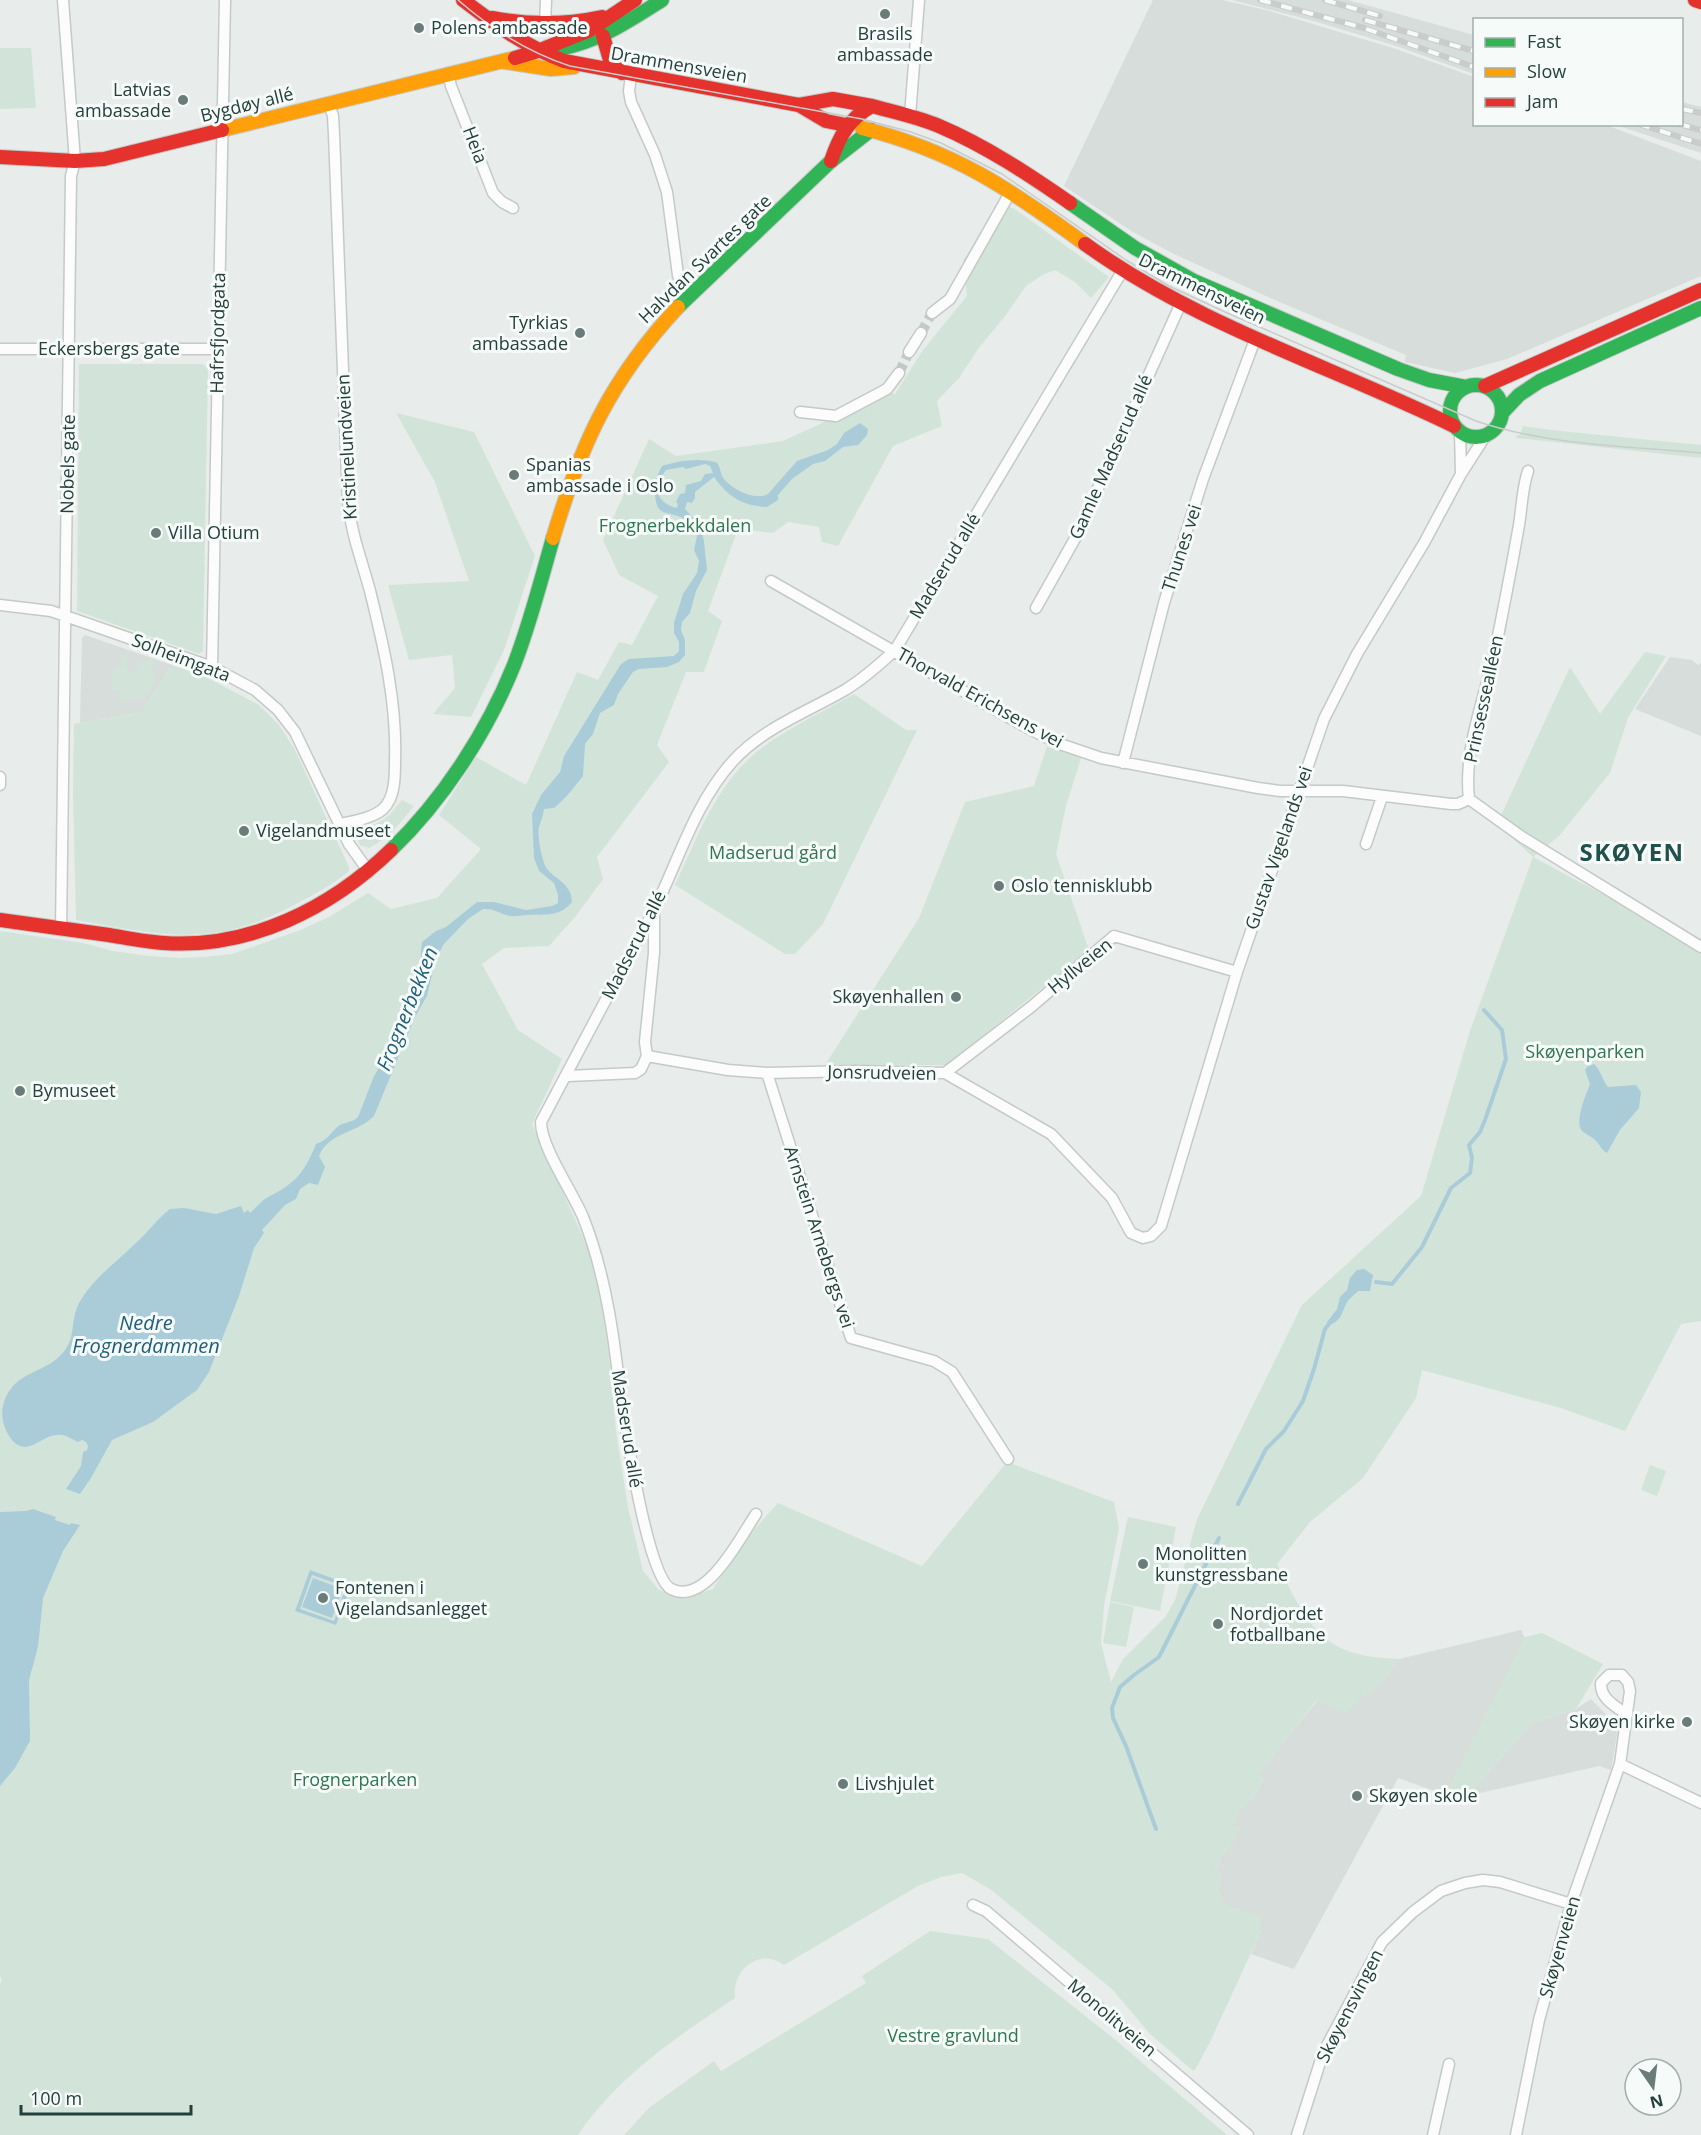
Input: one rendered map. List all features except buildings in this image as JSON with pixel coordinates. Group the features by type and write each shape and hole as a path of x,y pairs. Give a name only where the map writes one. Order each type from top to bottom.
{"main road":[{"name":"Drammensveien","path":"462,0 538,51 586,67 799,105 833,99 872,106 936,124 1022,170 1135,248 1194,281 1398,369 1430,380 1466,387"},
{"name":"Bygdøy allé","path":"0,157 75,161 104,159 329,104 538,51 590,30 635,0"},
{"name":"Bygdøy allé","path":"538,51 572,47 603,36 662,0"},
{"path":"1695,0 1701,2"},
{"path":"483,16 512,23 545,25 566,24 611,15"},
{"path":"603,36 610,60 626,74"},
{"name":"Bygdøy allé","path":"499,61 550,69 586,67"},
{"name":"Drammensveien","path":"799,105 826,121 900,137 951,156 1011,191 1123,270 1181,303 1406,401 1457,428"},
{"path":"846,125 862,110 872,106"},
{"name":"Halvdan Svartes gate","path":"831,161 846,125"},
{"name":"Halvdan Svartes gate","path":"0,920 165,943 191,944 233,939 303,914 334,897 390,854 446,786 487,722 518,653 582,453 604,405 641,346 688,296 831,161 871,130"},
{"path":"1485,386 1701,290"},
{"path":"1503,412 1498,396 1485,386 1477,385 1466,387 1454,397 1450,416 1457,428 1470,437 1486,435 1497,427 1503,412 1533,384 1701,308"}],"street":[{"name":"Nobels gate","path":"61,929 71,176 75,161 63,0"},
{"name":"Hafrsfjordgata","path":"212,667 225,0"},
{"path":"545,25 546,0"},
{"path":"910,116 919,0"},
{"name":"Heia","path":"448,73 493,193 513,208"},
{"path":"626,74 631,102 652,147 664,180 670,204 678,275 688,296"},
{"name":"Kristinelundveien","path":"329,104 333,116 335,145 345,458 350,522 369,589 389,678 396,733 393,787 388,803 376,814 341,824"},
{"path":"933,313 950,299 1011,191"},
{"name":"Madserud allé","path":"756,1514 717,1572 707,1581 694,1589 683,1592 672,1590 665,1585 656,1564 639,1501 624,1427 607,1294 596,1252 583,1217 544,1141 541,1130 544,1116 568,1076 638,941 654,915 667,878 717,780 752,744 770,731 855,683 870,673 895,650 1123,270"},
{"name":"Gamle Madserud allé","path":"1036,608 1077,535 1181,303"},
{"path":"909,352 921,333"},
{"name":"Thunes vei","path":"1124,763 1164,603 1203,479 1256,337"},
{"name":"Eckersbergs gate","path":"0,349 218,349"},
{"path":"800,412 836,416 887,389 899,373"},
{"name":"Gustav Vigelands vei","path":"1457,428 1461,474"},
{"name":"Gustav Vigelands vei","path":"1143,1238 1151,1236 1161,1226 1237,972 1324,719 1357,654 1486,435"},
{"name":"Prinsessealléen","path":"1469,799 1468,776 1475,726 1495,649 1519,523 1522,487 1528,471"},
{"name":"Thorvald Erichsens vei","path":"771,581 1026,727 1057,743 1101,758 1258,788 1298,791 1333,790 1451,804 1469,799"},
{"name":"Solheimgata","path":"0,605 51,611 66,616 212,667 255,690 282,715 295,732 349,844 369,872"},
{"path":"0,777 0,785"},
{"path":"1366,844 1382,797"},
{"path":"1469,799 1522,837 1701,947"},
{"path":"568,1076 635,1073 641,1069 647,1056 645,1042 654,953 654,915"},
{"name":"Hyllveien","path":"945,1073 1031,1007 1114,936 1237,972"},
{"name":"Jonsrudveien","path":"647,1056 728,1070 767,1073 844,1071 945,1073 1051,1134 1112,1198 1131,1233 1143,1238"},
{"name":"Arnstein Arnebergs vei","path":"767,1073 852,1338 934,1361 952,1372 1008,1459"},
{"name":"Skøyenveien","path":"1515,2135 1539,2020 1571,1904 1620,1764 1627,1715"},
{"path":"1620,1764 1701,1803"},
{"name":"Skøyensvingen","path":"1297,2135 1323,2053 1382,1942 1413,1912 1441,1891 1483,1880 1500,1882 1571,1904"},
{"name":"Monolitveien","path":"973,1905 986,1911 1248,2135"},
{"path":"1433,2135 1449,2064"}],"shaded area":[{"path":"1153,0 1222,0 1266,10 1393,48 1473,77 1473,126 1609,126 1701,161 1701,276 1507,359 1455,373 1405,362 1406,355 1277,301 1172,253 1133,232 1064,186"},
{"path":"1232,0 1348,0 1473,35 1473,74 1396,46 1314,21"},
{"path":"1683,102 1701,107 1701,153 1619,126 1683,126"},
{"path":"85,635 172,665 142,712 80,723 82,638"},
{"path":"1670,657 1692,660 1698,665 1701,663 1701,736 1635,709"},
{"path":"1521,1630 1525,1638 1446,1795 1398,1778 1294,1969 1251,1954 1261,1931 1238,1909 1227,1907 1221,1899 1215,1874 1221,1856 1233,1843 1239,1828 1231,1826 1240,1810 1253,1798 1264,1779 1257,1775 1317,1701 1385,1679 1399,1659"},
{"path":"1591,1699 1615,1724 1617,1734 1611,1770 1599,1766 1467,1796 1532,1723 1576,1709"}],"green space":[{"path":"0,48 31,48 36,108 0,109"},
{"name":"Frognerparken","path":"1000,202 1015,209 1109,277 1091,298 1075,282 1055,270 1044,274 1026,286 959,378 937,401 942,426 893,446 838,546 822,542 819,527 788,522 773,533 738,529 708,611 722,621 704,672 686,672 657,745 669,762 597,857 603,879 576,916 549,946 504,948 482,964 518,1030 562,1059 532,1124 587,1246 599,1290 609,1354 616,1431 628,1507 643,1571 659,1590 682,1598 713,1589 743,1542 778,1503 922,1566 1007,1462 1114,1502 1119,1528 1104,1606 1101,1643 1111,1682 1123,1659 1166,1616 1175,1600 1197,1519 1302,1305 1421,1196 1470,1031 1533,857 1701,947 1701,1321 1681,1324 1625,1431 1561,1408 1422,1370 1416,1398 1363,1478 1310,1522 1277,1564 1309,1621 1331,1642 1345,1650 1362,1655 1399,1659 1385,1679 1346,1712 1316,1701 1258,1775 1264,1779 1253,1798 1240,1810 1232,1825 1240,1828 1233,1843 1221,1856 1215,1873 1222,1874 1219,1894 1227,1905 1260,1916 1261,1931 1195,2070 1192,2070 1150,2034 1113,1990 990,1889 962,1873 941,1877 918,1886 784,1965 765,1959 749,1964 738,1978 735,1998 692,2027 630,2076 611,2094 578,2135 0,2135 0,1984 2,1979 0,1976 0,931 83,943 113,951 149,956 204,957 232,954 298,931 329,917 368,893 391,909 437,898 481,849 439,815 476,757 526,785 577,672 598,680 619,642 632,645 658,596 619,575 603,540 649,439 676,456 783,441 833,418 878,388 895,394 923,350 967,296 963,261"},
{"path":"79,364 202,364 208,368 203,651 199,654 77,611"},
{"path":"396,413 474,432 535,556 504,650 471,717 433,714 455,688 452,655 409,660 388,585 469,581 435,482"},
{"path":"1523,426 1701,445 1701,458 1516,438 1520,435"},
{"path":"1645,652 1666,656 1628,718 1610,773 1559,836 1533,857 1497,824 1570,667 1600,714"},
{"path":"122,655 129,658 126,665 128,670 136,672 140,662 156,659 152,670 156,682 146,696 122,701 120,690 112,691 113,670 118,668"},
{"path":"172,665 204,676 259,705 279,725 294,748 349,871 316,894 265,919 238,928 212,933 187,935 162,933 76,920 74,724 142,712"},
{"name":"Madserud gård","path":"854,694 906,730 917,730 823,924 795,954 785,954 675,885 707,816 739,769 774,739"},
{"name":"Oslo tennisklubb","path":"1047,746 1081,758 1066,806 1056,854 1089,950 947,1065 825,1065 919,918 965,802 1034,786"},
{"path":"402,800 414,806 399,824 382,840 369,848 360,845 357,838 360,829 384,819"},
{"path":"1650,1465 1666,1471 1657,1496 1641,1490"},
{"name":"Monolitten kunstgressbane","path":"1128,1517 1176,1527 1160,1611 1110,1601"},
{"path":"1110,1602 1134,1607 1126,1647 1103,1643"},
{"path":"1542,1633 1603,1664 1576,1709 1532,1723 1467,1796 1446,1795 1525,1637"},
{"name":"Vestre gravlund","path":"930,1931 988,1939 1112,2037 1227,2135 624,2135 650,2107 714,2061 721,2071 866,1983 862,1976"}],"water":[{"name":"Nedre Frognerdammen","path":"860,423 868,429 867,435 858,445 843,447 825,461 813,464 792,479 778,495 778,500 767,507 751,505 737,499 714,477 695,492 692,503 687,502 685,509 700,525 707,570 696,591 690,613 682,622 685,655 679,662 667,667 639,669 633,672 618,694 614,705 600,713 593,734 585,744 583,776 554,808 544,809 539,827 543,861 547,869 570,891 572,902 562,910 546,914 512,916 483,909 468,919 443,945 435,962 427,996 415,1017 374,1116 337,1137 324,1148 319,1156 325,1167 318,1185 309,1183 300,1189 296,1199 285,1205 262,1230 264,1233 254,1248 239,1296 209,1372 197,1390 153,1422 112,1440 80,1494 66,1489 81,1466 83,1452 88,1446 86,1442 82,1440 78,1442 57,1435 29,1446 18,1445 9,1437 5,1429 2,1410 8,1393 15,1385 59,1357 67,1347 77,1308 91,1286 170,1209 184,1208 216,1214 241,1206 244,1213 248,1210 250,1213 298,1176 316,1144 324,1140 340,1125 358,1117 374,1076 392,1047 394,1029 414,988 419,970 422,942 436,931 446,927 477,902 494,902 526,910 558,903 554,883 539,871 534,858 532,814 541,795 560,772 564,756 621,664 629,659 674,656 679,651 674,623 683,594 697,573 699,561 694,550 697,536 686,520 661,511 658,507 655,485 662,466 689,460 716,462 724,479 733,487 744,493 763,496 768,494 797,461 828,450 837,444 844,433","holes":["705,464 710,466 713,473 705,474 701,481 686,485 685,493 680,494 676,502 677,508 670,506 660,498 659,482 666,470 683,467 686,469"]},
{"path":"1594,1064 1608,1087 1636,1085 1641,1092 1639,1108 1620,1130 1607,1153 1594,1139 1582,1131 1579,1121 1590,1084 1585,1070"},
{"path":"1364,1269 1373,1275 1370,1291 1358,1291 1347,1302 1339,1318 1330,1325 1327,1322 1337,1309 1340,1297 1347,1290 1350,1278 1357,1270"},
{"path":"33,1509 56,1517 55,1520 70,1525 71,1523 80,1525 63,1551 43,1598 38,1647 29,1680 30,1741 15,1768 0,1786 0,1512"},
{"path":"310,1570 351,1585 336,1625 295,1611","holes":["312,1575 346,1587 334,1621 300,1609"]},
{"name":"Fontenen i Vigelandsanlegget","path":"313,1578 343,1589 332,1618 302,1607"}],"waterway":[{"path":"1376,1282 1392,1284 1422,1247 1451,1188 1470,1173 1472,1158 1469,1145 1480,1132 1506,1059 1502,1030 1484,1010"},
{"path":"1238,1504 1266,1449 1284,1431 1303,1401 1325,1329 1329,1324"},
{"path":"1156,1829 1126,1746 1113,1718 1112,1708 1120,1687 1159,1657 1219,1538"}],"tunnel":[{"path":"921,333 932,313"},
{"path":"899,373 909,352"}],"tram line":[{"path":"458,0 511,39 539,54 570,66 862,119 911,132 941,143 1002,174 1126,260 1169,286 1476,421 1558,440 1701,453"}],"railway":[{"path":"1260,0 1364,28 1473,67"},
{"path":"1325,0 1380,16"},
{"path":"1365,20 1473,51"},
{"path":"1683,109 1701,113"},
{"path":"1683,125 1701,130"},
{"path":"1645,126 1701,144"}],"traffic: fast":[{"path":"559,49 600,36 662,0"},
{"path":"678,307 830,162 871,130"},
{"path":"1070,203 1135,248 1194,281 1398,369 1429,380 1466,387"},
{"path":"1503,412 1519,395 1540,381 1701,308"},
{"path":"1471,385 1481,385 1495,392 1502,411 1495,430 1481,437 1471,437 1461,433 1454,426 1450,416 1450,406 1454,396 1461,389 1471,385"},
{"path":"391,850 446,787 491,715 520,649 553,538"}],"traffic: slow":[{"path":"222,130 515,58"},
{"path":"505,62 551,69 574,67"},
{"path":"862,128 925,148 980,174 1006,189 1085,244"},
{"path":"553,538 575,473 600,415 634,361 678,307"}],"traffic: jam":[{"path":"463,0 511,34 564,61 799,105 826,121 846,125"},
{"path":"515,58 590,30 635,0"},
{"path":"1695,0 1701,2"},
{"path":"492,18 547,23 574,22 602,17"},
{"path":"603,36 610,60 622,73"},
{"path":"799,105 833,99 872,106"},
{"path":"831,161 851,122 872,106 923,120 973,142 1070,203"},
{"path":"0,157 75,161 104,159 222,130"},
{"path":"1085,244 1128,273 1219,321 1454,426"},
{"path":"1485,386 1701,290"},
{"path":"0,920 157,942 196,943 227,939 258,932 315,906 368,871 391,850"}],"place":[{"name":"Brasils ambassade","path":"885,14"},
{"name":"Polens ambassade","path":"419,28"},
{"name":"Latvias ambassade","path":"183,100"},
{"name":"Tyrkias ambassade","path":"580,333"},
{"name":"Spanias ambassade i Oslo","path":"514,475"},
{"name":"Villa Otium","path":"156,533"},
{"name":"Vigelandmuseet","path":"244,831"},
{"name":"Oslo tennisklubb","path":"999,886"},
{"name":"Skøyenhallen","path":"956,997"},
{"name":"Bymuseet","path":"20,1091"},
{"name":"Monolitten kunstgressbane","path":"1143,1564"},
{"name":"Fontenen i Vigelandsanlegget","path":"323,1598"},
{"name":"Nordjordet fotballbane","path":"1218,1624"},
{"name":"Skøyen kirke","path":"1687,1722"},
{"name":"Livshjulet","path":"843,1784"},
{"name":"Skøyen skole","path":"1357,1796"}],"district":[{"name":"SKØYEN","path":"1632,853"}],"park label":[{"name":"Frognerbekkdalen","path":"675,526"},
{"name":"Skøyenparken","path":"1585,1052"}],"water label":[{"name":"Frognerbekken","path":"407,1009"}]}
